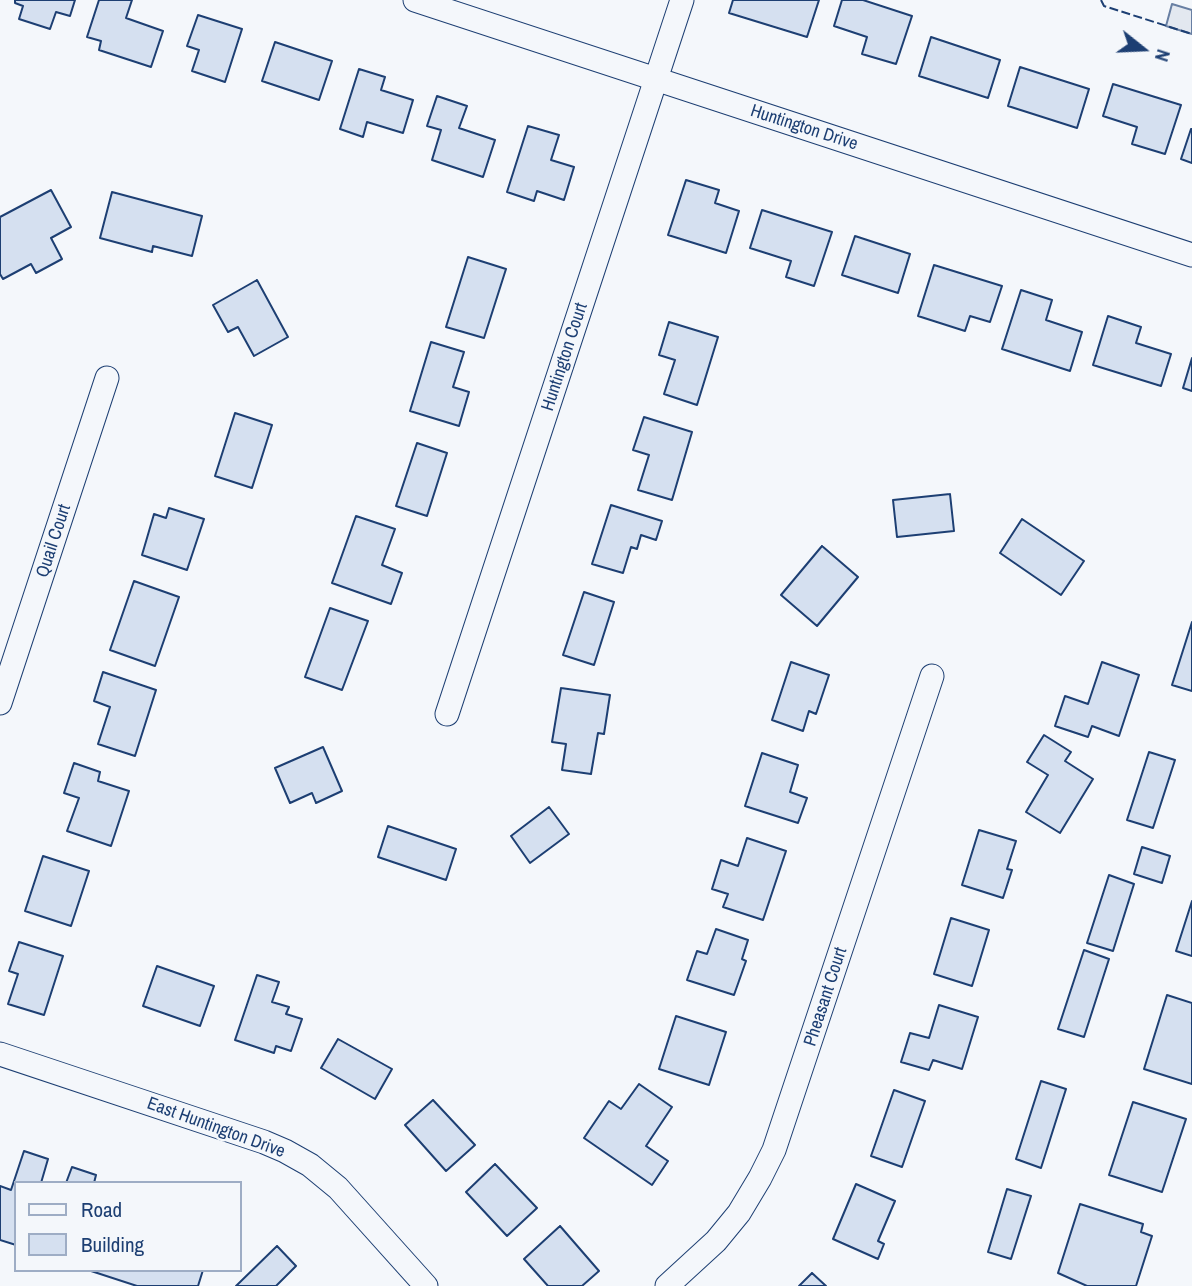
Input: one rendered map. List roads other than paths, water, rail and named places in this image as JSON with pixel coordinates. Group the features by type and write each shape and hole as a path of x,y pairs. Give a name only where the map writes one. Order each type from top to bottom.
{"street":[{"name":"Huntington Drive","path":"415,0 1192,255"},
{"name":"Huntington Court","path":"447,714 682,0"},
{"name":"Quail Court","path":"0,703 107,378"},
{"name":"Pheasant Court","path":"667,1286 716,1241 739,1213 774,1150 932,676"},
{"name":"East Huntington Drive","path":"0,1054 285,1151 310,1165 338,1188 426,1286"}]}
